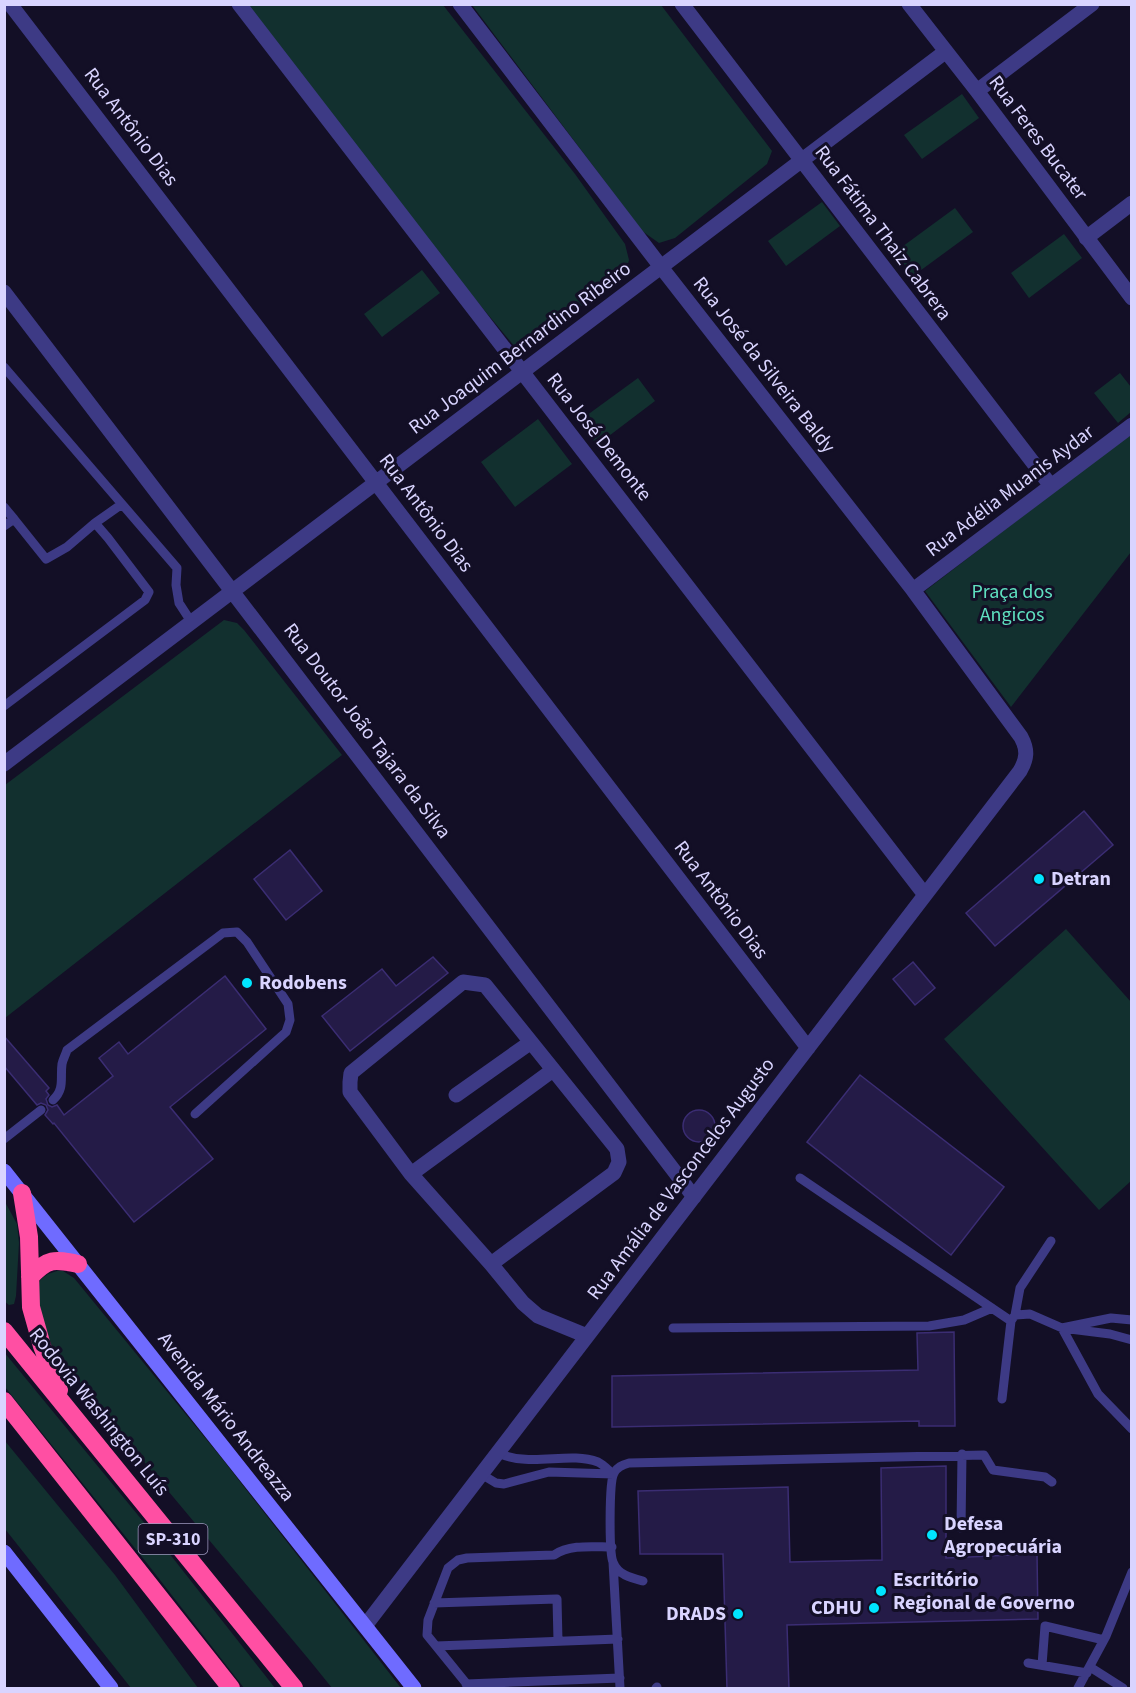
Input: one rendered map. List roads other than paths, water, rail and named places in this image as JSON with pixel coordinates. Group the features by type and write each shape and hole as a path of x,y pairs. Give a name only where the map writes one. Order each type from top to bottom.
{"highway":[{"path":"22,1193 29,1237 31,1307 42,1346 65,1406"},
{"path":"30,1277 42,1265 58,1260 78,1264"},
{"name":"Rodovia Washington Luís","path":"4,1331 294,1689"},
{"name":"SP-310","path":"6,1404 231,1689"}],"main road":[{"name":"Avenida Mário Andreazza","path":"4,1171 414,1689"},
{"path":"4,1552 111,1689"}],"street":[{"name":"Rua Antônio Dias","path":"10,4 808,1048"},
{"name":"Rua José Demonte","path":"239,4 925,895"},
{"name":"Rua José da Silveira Baldy","path":"460,4 661,267 913,590 1021,737 1026,745 1027,755"},
{"name":"Rua Fátima Thaiz Cabrera","path":"682,4 1051,486"},
{"name":"Rua Feres Bucater","path":"909,4 977,91 1131,298"},
{"path":"977,91 1092,4"},
{"name":"Rua Joaquim Bernardino Ribeiro","path":"4,764 945,52"},
{"path":"1086,238 1131,203"},
{"name":"Rua Doutor João Tajara da Silva","path":"4,292 694,1197"},
{"name":"Rua Adélia Muanis Aydar","path":"913,590 1131,425"},
{"name":"Rua Amália de Vasconcelos Augusto","path":"365,1626 1020,771 1027,755"},
{"path":"491,1264 614,1173 619,1162 617,1149 485,986 463,982 351,1073 350,1092 411,1174 523,1303 538,1316 587,1336"},
{"path":"456,1095 531,1042"},
{"path":"411,1174 553,1070"}],"lane":[{"path":"4,367 177,568 176,585 179,603 192,623"},
{"path":"4,507 46,559 67,547 122,504"},
{"path":"4,526 14,519"},
{"path":"4,706 148,597 149,592 95,523"},
{"path":"53,1100 58,1095 62,1084 62,1064 67,1050 223,933 237,932 247,942 288,1004 290,1020 286,1032 195,1114"},
{"path":"4,1139 41,1110"},
{"path":"801,1178 992,1308 1013,1318 1030,1314 1062,1328 1131,1340"},
{"path":"1002,1399 1013,1318 1020,1288 1051,1241"},
{"path":"673,1328 929,1326 964,1320 992,1308"},
{"path":"1062,1328 1111,1318 1131,1320"},
{"path":"1062,1328 1098,1394 1131,1429"},
{"path":"498,1453 519,1460 577,1459 596,1462 613,1474"},
{"path":"961,1527 962,1454"},
{"path":"620,1689 610,1505 613,1474 619,1466 646,1462 962,1454 984,1455 993,1470 1045,1477 1052,1482"},
{"path":"482,1474 496,1483 504,1484 549,1472 613,1474"},
{"path":"612,1547 562,1549 554,1555 458,1560 448,1568 428,1620 427,1635 468,1686 620,1678"},
{"path":"613,1562 625,1576 643,1581"},
{"path":"1078,1689 1104,1640 1131,1572"},
{"path":"434,1603 557,1599 558,1641"},
{"path":"1042,1665 1045,1626 1104,1640"},
{"path":"436,1646 618,1639"},
{"path":"1028,1663 1089,1670 1123,1689"}],"place":[{"name":"Detran","path":"1039,879"},
{"name":"Rodobens","path":"247,983"},
{"name":"Defesa Agropecuária","path":"932,1535"},
{"name":"Escritório Regional de Governo","path":"881,1591"},
{"name":"CDHU","path":"874,1608"},
{"name":"DRADS","path":"738,1614"}],"park label":[{"name":"Praça dos Angicos","path":"1012,604"}]}
